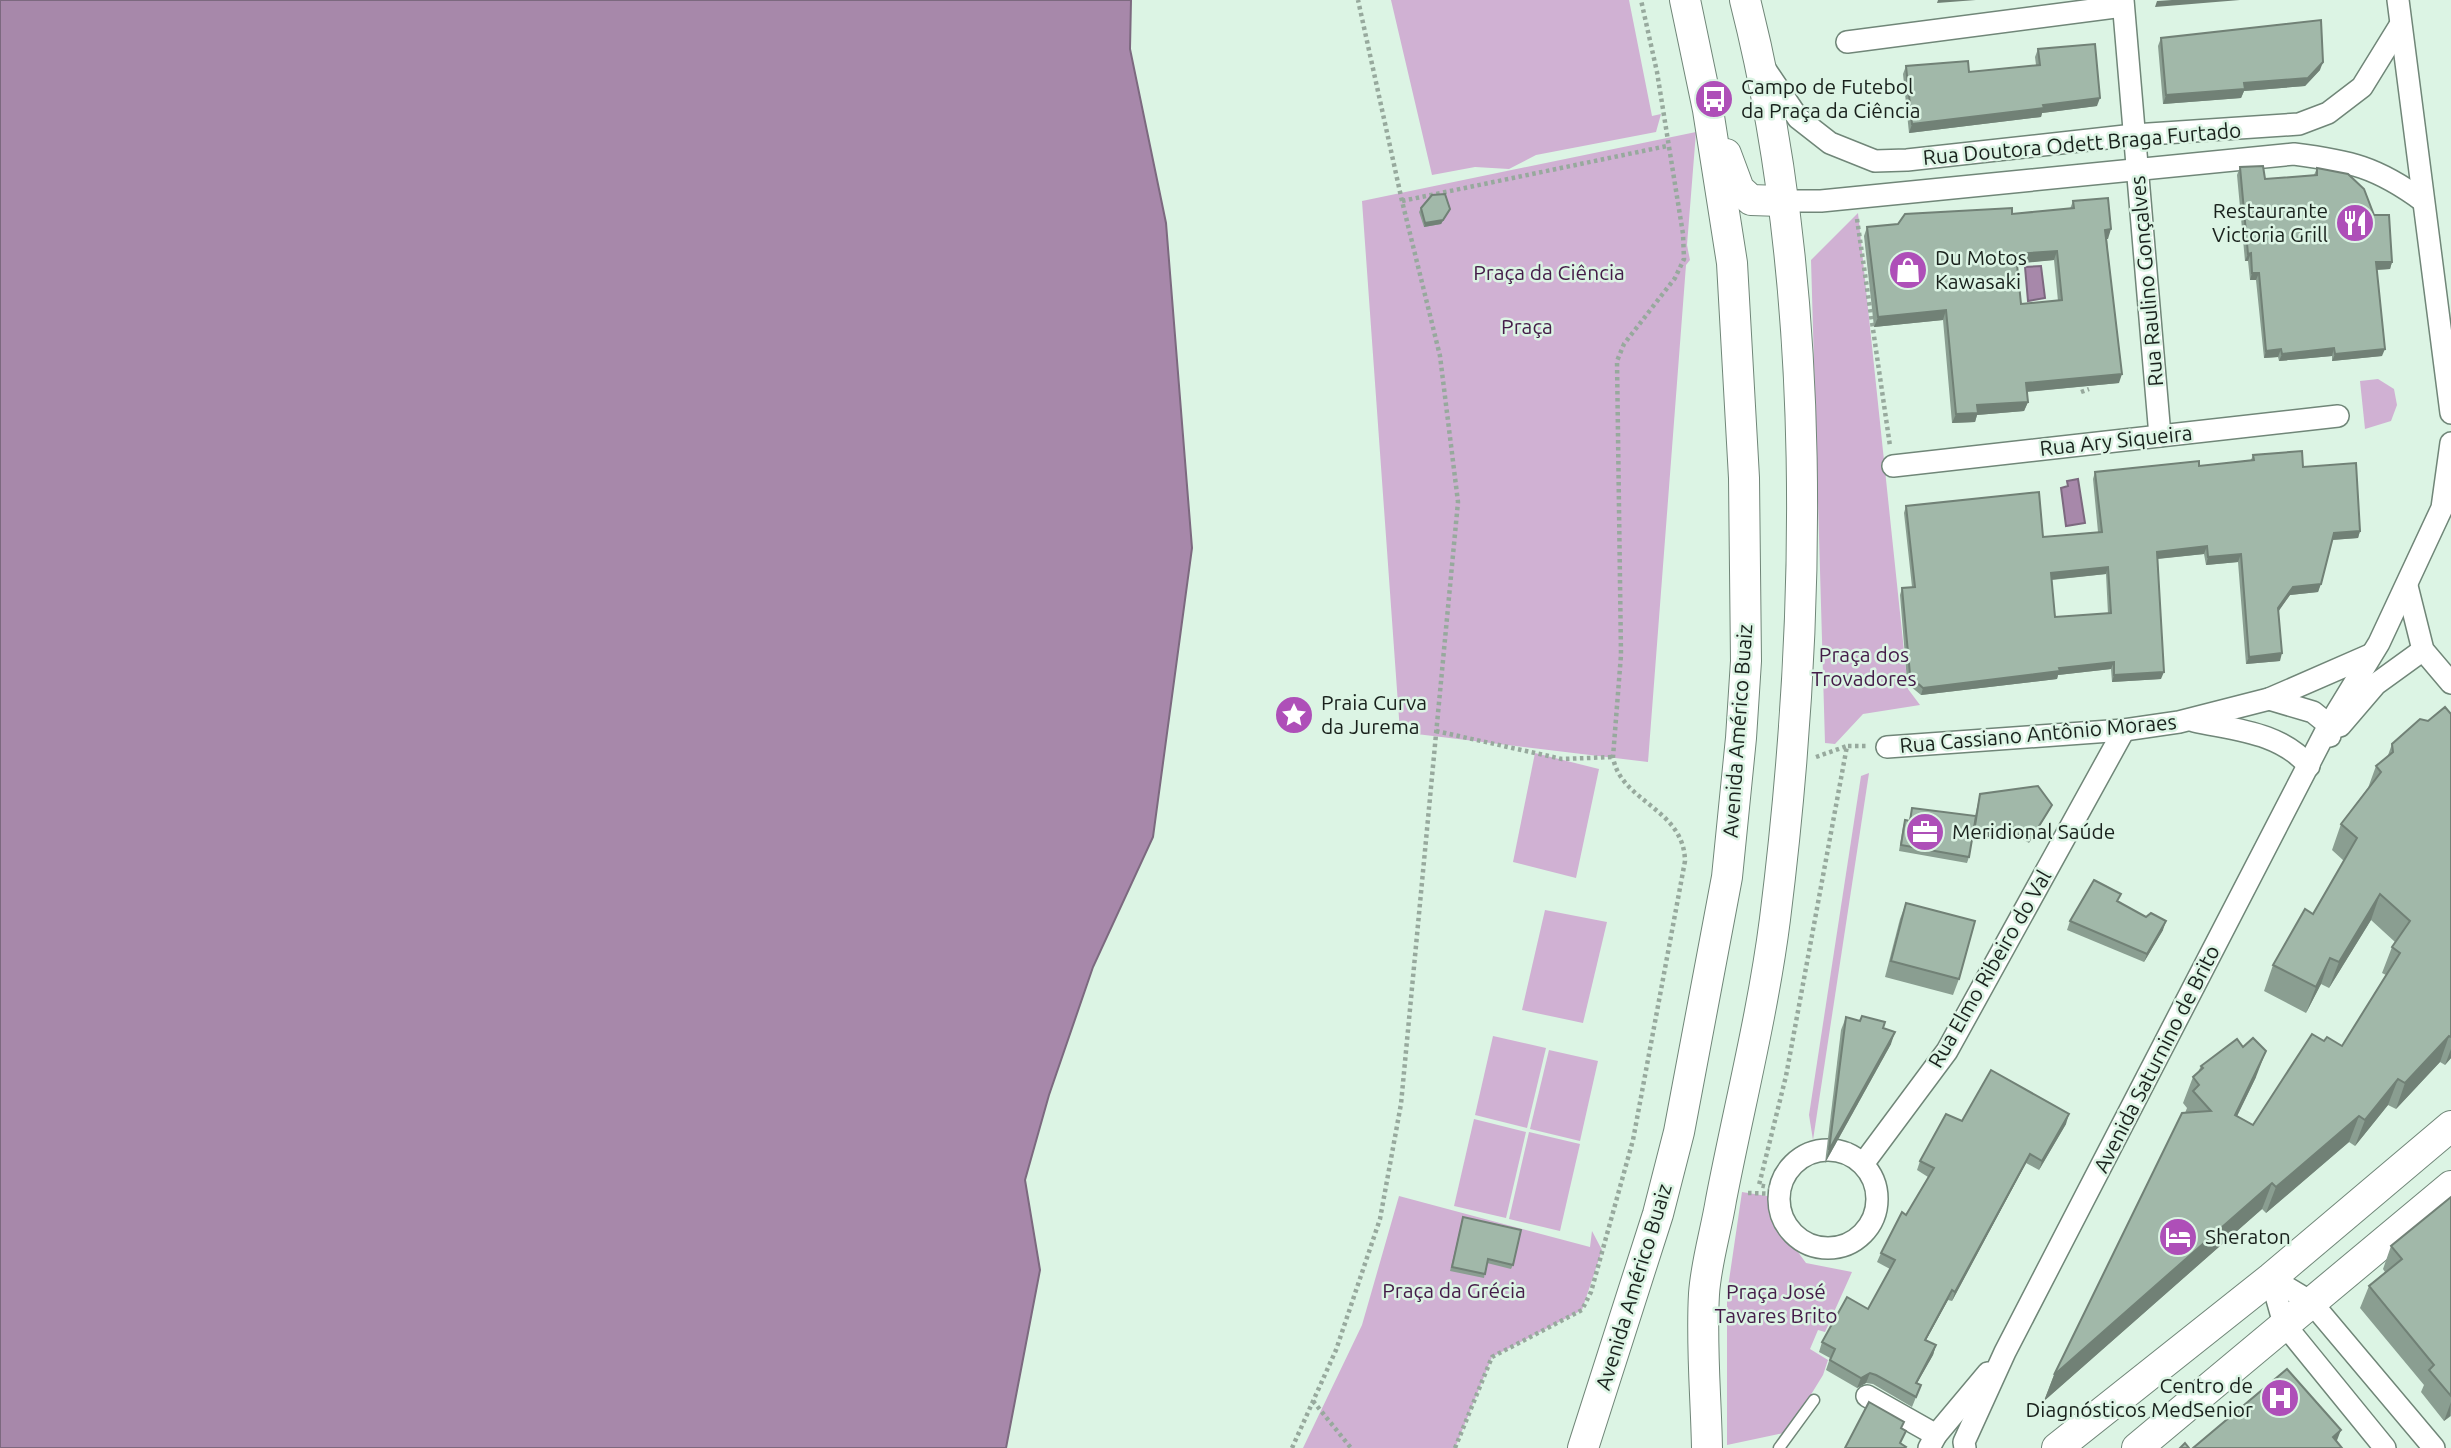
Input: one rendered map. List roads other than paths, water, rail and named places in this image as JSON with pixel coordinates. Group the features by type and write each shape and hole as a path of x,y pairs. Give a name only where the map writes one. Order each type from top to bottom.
{"main road":[{"name":"Avenida Américo Buaiz","path":"1583,1448 1658,1214 1679,1132 1727,877 1741,738 1746,660 1744,478 1732,263 1685,0"},
{"path":"1707,1447 1704,1292 1774,923 1794,745 1801,452 1789,233 1761,64 1745,0"},
{"path":"1694,39 1739,189 1751,200 1783,201"},
{"path":"2057,1448 2271,1278 2451,1126"},
{"path":"2137,1448 2451,1186"}],"street":[{"path":"2398,0 2399,27 2451,413"},
{"path":"1847,42 2123,3"},
{"name":"Rua Raulino Gonçalves","path":"2123,3 2160,436"},
{"name":"Rua Doutora Odett Braga Furtado","path":"1761,64 1798,118 1830,143 1875,161 2134,135 2299,124 2328,113 2362,88 2399,27"},
{"name":"Rua Doutora Odett Braga Furtado","path":"1783,201 1854,197 2294,154 2350,162 2394,180 2423,201"},
{"name":"Rua Ary Siqueira","path":"1893,466 2338,415"},
{"name":"Avenida Saturnino de Brito","path":"1965,1448 1964,1442 2005,1352 2309,766 2407,586 2441,508 2449,472 2451,443"},
{"path":"2407,586 2423,650 2451,683"},
{"name":"Avenida Saturnino de Brito","path":"2330,731 2376,684 2423,650"},
{"name":"Rua Cassiano Antônio Moraes","path":"1887,747 2124,730 2188,719 2269,699 2370,655"},
{"path":"2269,699 2313,712 2330,731"},
{"name":"Rua Cassiano Antônio Moraes","path":"2188,719 2278,739 2295,750 2309,766"},
{"name":"Rua Elmo Ribeiro do Val","path":"1859,1154 1947,1051 2124,730"},
{"path":"1834,1150 1859,1154 1872,1177 1877,1193 1877,1209 1870,1225 1860,1237 1845,1245 1828,1248 1812,1245 1797,1237 1786,1225 1780,1210 1779,1194 1783,1180 1792,1166 1819,1151 1834,1150"},
{"path":"2271,1278 2311,1302 2431,1447"},
{"path":"2271,1278 2284,1324 2385,1448"},
{"name":"Avenida Saturnino de Brito","path":"1932,1442 2005,1352"},
{"path":"1867,1396 1932,1442"}],"lane":[{"path":"1780,1448 1814,1400"}],"place":[{"name":"Campo de Futebol da Praça da Ciência","path":"1714,99"},
{"name":"Restaurante Victoria Grill","path":"2355,223"},
{"name":"Du Motos Kawasaki","path":"1908,270"},
{"name":"Praia Curva da Jurema","path":"1294,715"},
{"name":"Meridional Saúde","path":"1925,832"},
{"name":"Sheraton","path":"2178,1237"},
{"name":"Centro de Diagnósticos MedSenior","path":"2280,1398"}],"park label":[{"name":"Praça da Ciência","path":"1549,273"},
{"name":"Praça","path":"1527,327"},
{"name":"Praça dos Trovadores","path":"1864,667"},
{"name":"Praça da Grécia","path":"1454,1291"},
{"name":"Praça José Tavares Brito","path":"1776,1304"}]}
